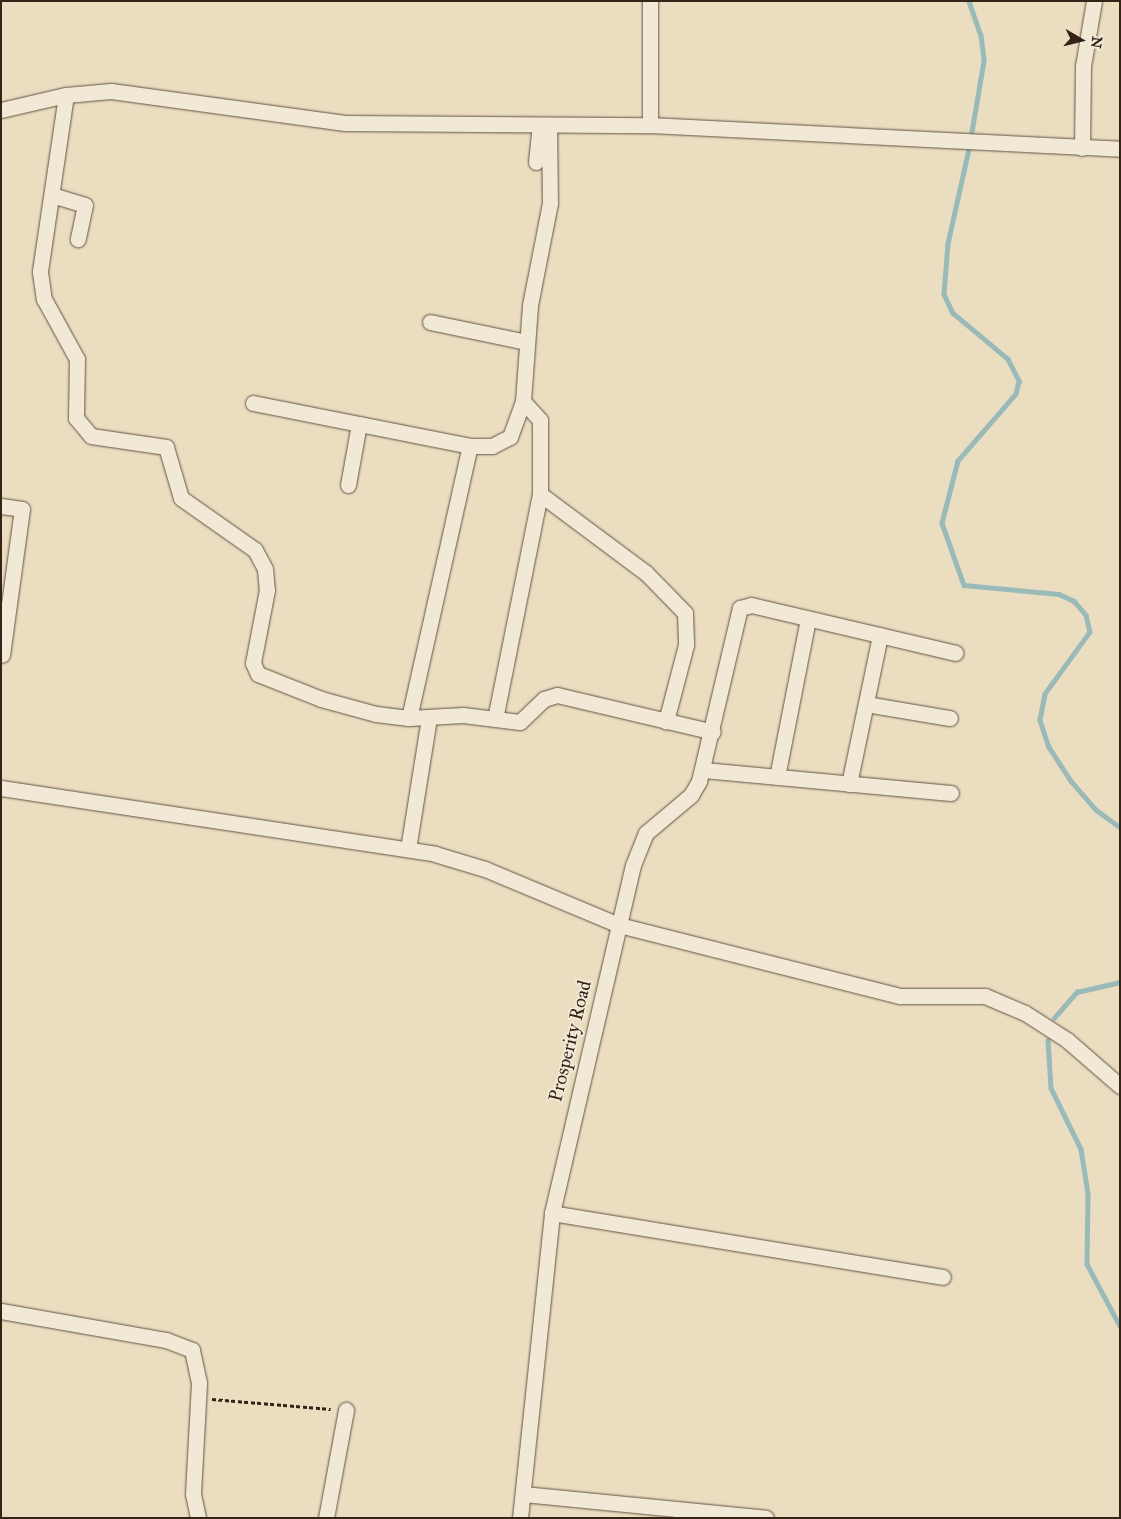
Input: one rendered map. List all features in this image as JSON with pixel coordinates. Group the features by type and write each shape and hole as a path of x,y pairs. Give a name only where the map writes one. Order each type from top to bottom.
{"street":[{"path":"650,1 650,125"},
{"path":"1082,148 1084,66 1094,1"},
{"path":"1,110 66,95 111,91 171,97 345,123 650,125 1120,149"},
{"path":"66,95 52,195 42,249 42,288 52,316 74,346 79,426 91,436 166,447 181,498 255,550 267,581 253,663 258,674 347,708 409,718 463,715 520,722 544,699 557,695 713,732"},
{"path":"536,162 544,125"},
{"path":"252,403 470,446 492,446 510,437 523,401 535,271 550,203 544,125"},
{"path":"52,195 85,205 78,239"},
{"path":"430,322 527,342"},
{"path":"495,719 540,494 540,420 523,401"},
{"path":"348,485 359,424"},
{"path":"409,718 470,446"},
{"path":"540,494 646,572 685,613 686,645 666,721"},
{"path":"1,506 22,509 2,655"},
{"name":"Prosperity Road","path":"520,1518 552,1213 633,864 646,833 690,795 703,770 742,606 808,619"},
{"path":"777,777 808,619 955,653"},
{"path":"849,784 880,636"},
{"path":"866,704 950,718"},
{"path":"408,849 429,718"},
{"path":"703,770 950,793"},
{"path":"1,788 408,849 485,869 619,925 900,996 984,996 1003,1002 1067,1040 1120,1086"},
{"path":"552,1213 943,1277"},
{"path":"1,1311 180,1343 192,1350 198,1365 198,1398 192,1494 198,1518"},
{"path":"326,1518 346,1410"},
{"path":"523,1494 766,1518"}],"path":[{"path":"198,1398 346,1410"}],"waterway":[{"path":"969,1 981,35 984,61 972,132"},
{"path":"969,149 948,244 944,294 953,313 1008,359 1019,381 1016,394 958,461 942,523 964,585 1059,594 1074,601 1086,615 1090,632 1045,694 1040,720 1049,747 1071,781 1095,809 1120,827"},
{"path":"1054,1018 1077,992 1120,982"},
{"path":"1048,1040 1051,1088 1081,1149 1088,1193 1087,1264 1120,1326"}]}
